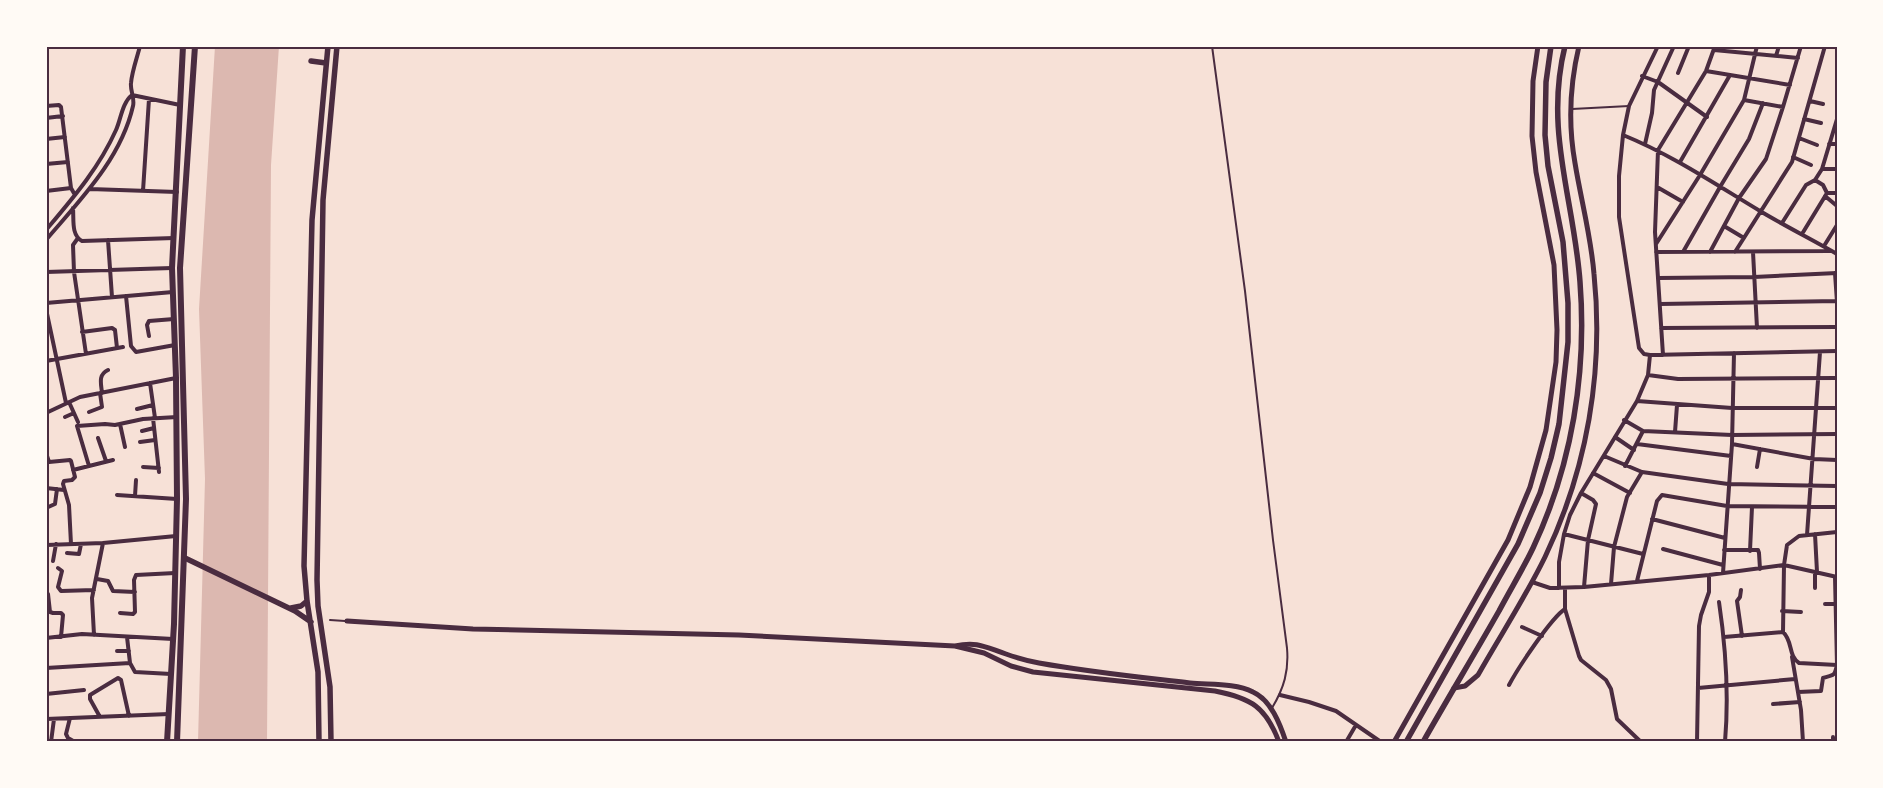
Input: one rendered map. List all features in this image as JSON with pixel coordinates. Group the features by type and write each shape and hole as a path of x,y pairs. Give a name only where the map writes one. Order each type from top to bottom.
{"main road":[{"path":"167,742 173,639 177,498 177,417 172,268 183,46"},
{"path":"177,742 185,558 185,416 180,268 195,46"},
{"path":"319,742 319,679 307,601 304,566 312,220 328,46"},
{"path":"331,742 330,687 318,606 317,580 323,200 337,46"},
{"path":"1406,742 1518,544 1540,493 1559,424 1568,342 1568,303 1563,242 1549,173 1545,135 1544,100 1551,46"},
{"path":"1423,742 1533,548 1558,485 1575,415 1582,345 1580,282 1573,226 1560,156 1557,119 1559,85 1565,46"},
{"path":"311,61 326,63"},
{"path":"185,558 195,561 289,608 311,622"},
{"path":"289,608 301,606 307,601"}],"street":[{"path":"46,240 90,189 105,168 128,121 134,104 131,80 140,46"},
{"path":"1394,742 1508,540 1530,487 1546,430 1556,362 1557,330 1554,265 1536,172 1532,136 1532,90 1538,46"},
{"path":"1454,688 1465,686 1478,676 1532,582 1552,541 1576,476 1587,432 1594,390 1597,327 1596,292 1590,243 1575,163 1571,109 1573,78 1579,46"},
{"path":"1658,46 1629,106 1618,176 1619,217 1639,348 1644,354 1650,355 1837,351"},
{"path":"1645,144 1652,113 1654,90 1674,46"},
{"path":"1678,73 1689,46"},
{"path":"1656,244 1700,175 1744,100 1757,46"},
{"path":"1776,56 1779,46"},
{"path":"1710,252 1739,198 1766,159 1784,108 1801,46"},
{"path":"1735,252 1762,212 1793,157 1825,46"},
{"path":"1663,355 1656,252 1658,150 1686,101 1706,71 1714,48 1798,58"},
{"path":"1706,71 1790,85"},
{"path":"1680,162 1730,75"},
{"path":"1642,76 1658,82 1707,117"},
{"path":"132,95 180,105"},
{"path":"46,230 91,176 106,152 127,101 132,95"},
{"path":"143,191 149,99"},
{"path":"1744,100 1784,108"},
{"path":"1810,101 1823,104"},
{"path":"1683,252 1749,139 1763,103"},
{"path":"46,106 60,105 72,188 75,195"},
{"path":"46,118 62,116"},
{"path":"1804,119 1820,123"},
{"path":"1782,223 1806,185 1815,180 1822,169 1837,120"},
{"path":"1623,135 1680,162 1762,212 1837,254"},
{"path":"46,139 65,137"},
{"path":"1799,138 1817,145"},
{"path":"1829,144 1837,144"},
{"path":"1793,157 1811,165"},
{"path":"46,164 68,162"},
{"path":"1822,169 1837,168"},
{"path":"1815,180 1823,185 1826,194 1837,206"},
{"path":"1657,186 1683,202"},
{"path":"46,191 72,188"},
{"path":"90,189 177,192"},
{"path":"1826,194 1837,193"},
{"path":"1802,234 1826,194"},
{"path":"73,208 74,233 82,241 174,238"},
{"path":"1824,246 1837,225"},
{"path":"1724,226 1744,238"},
{"path":"78,238 73,245 74,272 86,354"},
{"path":"108,240 112,297"},
{"path":"1656,252 1831,250"},
{"path":"1753,252 1757,328"},
{"path":"46,272 172,268"},
{"path":"1658,278 1754,277 1836,273 1837,301 1756,304 1660,304"},
{"path":"46,303 172,292"},
{"path":"126,296 133,350 136,352 175,345"},
{"path":"46,309 48,333 67,403 78,422"},
{"path":"149,336 147,324 150,321 174,319"},
{"path":"1661,328 1837,327"},
{"path":"82,332 112,328 115,330 117,348"},
{"path":"46,361 123,347"},
{"path":"1807,535 1816,435 1820,352"},
{"path":"1723,573 1726,506 1732,444 1734,353"},
{"path":"1559,588 1559,562 1564,534 1580,493 1637,401 1648,375 1650,355"},
{"path":"89,412 102,407 100,378 108,370"},
{"path":"1648,375 1678,379 1837,378"},
{"path":"46,413 80,397 176,378"},
{"path":"143,467 159,470 150,384"},
{"path":"1637,401 1732,408 1837,408"},
{"path":"1675,432 1677,405"},
{"path":"137,409 153,406"},
{"path":"65,417 74,413"},
{"path":"89,466 77,426 120,424 154,418 177,417"},
{"path":"1624,420 1643,431 1732,435 1837,434"},
{"path":"120,424 125,447"},
{"path":"142,431 154,428"},
{"path":"1625,466 1643,431"},
{"path":"1615,437 1634,450"},
{"path":"98,438 106,461"},
{"path":"140,442 155,440"},
{"path":"1637,444 1731,456"},
{"path":"1732,444 1837,460"},
{"path":"1756,467 1760,449"},
{"path":"46,454 50,462 70,460 73,470 74,479 64,481 64,490 69,505 71,544"},
{"path":"1604,456 1642,472 1728,484 1837,486"},
{"path":"73,470 113,460"},
{"path":"1611,584 1614,547 1630,493 1642,472"},
{"path":"1593,473 1630,493"},
{"path":"135,496 136,480"},
{"path":"46,488 64,490"},
{"path":"46,508 55,504 57,489"},
{"path":"1580,493 1593,500 1596,504 1588,540 1584,587"},
{"path":"117,495 177,498"},
{"path":"1637,581 1657,500 1660,496 1665,495 1726,506 1837,507"},
{"path":"1750,551 1752,506"},
{"path":"1652,519 1725,538"},
{"path":"1803,742 1800,702 1788,638 1783,632 1784,565 1787,545 1792,540 1807,535 1837,532"},
{"path":"1564,534 1643,554"},
{"path":"1815,534 1815,588"},
{"path":"46,545 103,543 176,536"},
{"path":"94,635 92,606 103,543"},
{"path":"53,561 56,544"},
{"path":"67,554 79,554 80,544"},
{"path":"1663,549 1723,565"},
{"path":"1724,550 1759,551 1760,569"},
{"path":"1532,582 1550,588 1584,587 1709,575 1784,565 1836,577 1837,665 1835,678 1823,678 1821,690 1798,692"},
{"path":"58,568 67,572"},
{"path":"62,571 58,587 61,591 94,590"},
{"path":"120,613 132,614 136,612 134,580 136,575 175,573"},
{"path":"1697,742 1699,626 1709,592 1709,575"},
{"path":"96,579 108,582 113,591 135,592"},
{"path":"1565,588 1565,609 1581,660 1606,680 1611,689 1617,719 1641,742"},
{"path":"1741,590 1737,601 1742,636"},
{"path":"48,594 50,610 53,613 61,613 63,615 61,637"},
{"path":"1720,602 1728,685 1725,742"},
{"path":"1825,604 1835,604"},
{"path":"1509,685 1542,636 1565,609"},
{"path":"1782,611 1801,612"},
{"path":"347,621 473,630 739,635 955,646 984,653 1011,666 1033,672 1227,693 1249,700 1261,709 1266,715 1279,742"},
{"path":"1522,627 1542,636"},
{"path":"1724,637 1783,632"},
{"path":"46,638 94,635 173,639"},
{"path":"128,636 132,669 138,673 171,674"},
{"path":"955,646 970,643 981,644 1023,660 1068,668 1244,689 1261,697 1271,709 1286,742"},
{"path":"117,651 129,651"},
{"path":"1791,654 1799,663 1837,665"},
{"path":"46,668 130,663"},
{"path":"100,717 89,698 90,695 118,678 121,680 131,716"},
{"path":"1698,688 1795,679"},
{"path":"46,694 84,690"},
{"path":"1280,695 1336,711 1381,742"},
{"path":"1773,704 1800,702"},
{"path":"1266,715 1271,709"},
{"path":"46,719 169,714"},
{"path":"70,718 66,734 67,737 75,742"},
{"path":"51,742 54,719"},
{"path":"1346,742 1356,725"}],"lane":[{"path":"1212,46 1245,290 1287,648 1286,678 1280,695 1271,709"},
{"path":"1571,109 1629,106"},
{"path":"330,620 347,621"}],"shaded area":[{"path":"215,46 279,46 271,165 267,742 198,742 205,479 199,309"}]}
